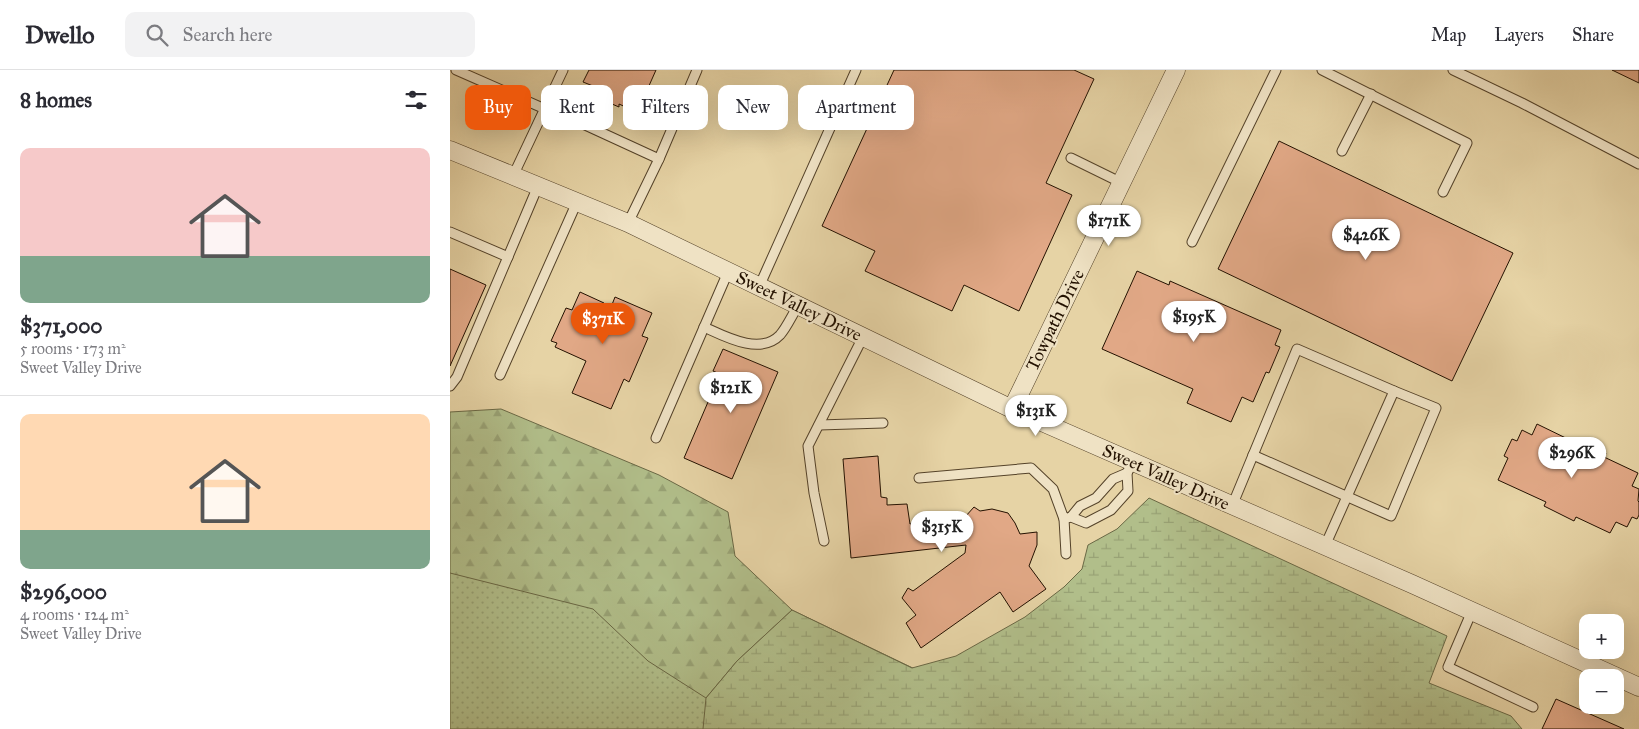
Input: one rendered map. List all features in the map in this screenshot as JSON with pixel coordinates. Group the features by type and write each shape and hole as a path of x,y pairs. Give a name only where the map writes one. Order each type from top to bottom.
{"street":[{"name":"Towpath Drive","path":"1012,409 1176,70"},
{"name":"Sweet Valley Drive","path":"450,150 628,224 1130,467 1232,506 1325,546 1639,686"}],"lane":[{"path":"456,70 541,107"},
{"path":"556,85 563,70"},
{"path":"628,224 659,159 697,70"},
{"path":"759,286 856,70"},
{"path":"1192,242 1276,70"},
{"path":"1322,70 1468,143 1444,192"},
{"path":"1453,70 1522,103 1639,164"},
{"path":"1342,151 1371,94"},
{"path":"513,176 541,117"},
{"path":"596,130 659,159"},
{"path":"1071,158 1122,183"},
{"path":"450,386 457,377 538,186"},
{"path":"500,374 577,202"},
{"path":"450,232 508,257"},
{"path":"656,438 728,272"},
{"path":"704,327 728,338 752,344 765,344 779,336 798,306"},
{"path":"824,541 814,493 808,446 863,337"},
{"path":"1232,506 1253,455 1297,349 1436,408 1391,516 1253,455"},
{"path":"1325,546 1394,391"},
{"path":"819,425 883,423"},
{"path":"1067,518 1086,523 1111,510 1128,490 1130,467"},
{"path":"1067,518 1080,506 1096,498 1113,479 1130,467"},
{"path":"919,478 1031,468 1053,489 1067,518 1066,554"},
{"path":"1472,611 1448,667 1532,707"}],"green space":[{"path":"501,409 659,475 728,512 735,556 792,610 737,661 706,698 648,661 593,609 450,573 450,412"},
{"path":"460,451 1040,729 450,729 450,452"},
{"path":"1149,498 1447,636 1429,683 1511,716 1522,729 703,729 706,698 737,661 792,610 912,668 956,656 1025,617 1064,587 1082,569 1088,545 1117,529"}],"building":[{"path":"589,70 656,70 649,85 623,85 623,106 619,104 619,107 613,104 613,85 590,85 583,82"},
{"path":"894,70 1074,70 1094,79 1046,183 1072,195 1019,311 964,285 952,311 865,271 875,251 822,226 866,130 914,130 914,85 887,85"},
{"path":"1612,70 1639,70 1639,83"},
{"path":"1279,141 1513,253 1452,381 1218,269"},
{"path":"450,269 486,285 450,366"},
{"path":"1137,271 1169,285 1170,281 1281,330 1275,345 1280,347 1269,373 1266,372 1253,402 1242,397 1231,422 1187,403 1193,389 1102,349"},
{"path":"580,292 604,303 598,317 606,320 615,297 652,313 642,336 648,338 629,382 624,379 611,409 572,393 586,361 555,347 557,343 551,341 566,308 572,310"},
{"path":"723,349 778,372 732,479 684,458 720,374 713,371"},
{"path":"1537,424 1574,442 1576,439 1606,453 1604,457 1638,473 1632,486 1639,489 1639,515 1637,519 1632,517 1627,527 1616,522 1610,533 1576,517 1574,521 1544,506 1546,502 1498,480 1508,458 1504,456 1512,439 1517,441 1522,430 1532,435"},
{"path":"878,456 881,497 887,498 887,505 907,504 910,524 923,522 922,514 929,513 930,520 965,517 974,507 980,511 992,509 1008,513 1020,534 1037,532 1037,545 1029,566 1046,589 1013,612 1000,592 921,648 906,623 916,615 902,598 908,588 913,591 965,553 966,545 851,558 843,459"},
{"path":"1556,699 1579,709 1579,714 1590,714 1624,729 1542,729"}]}
